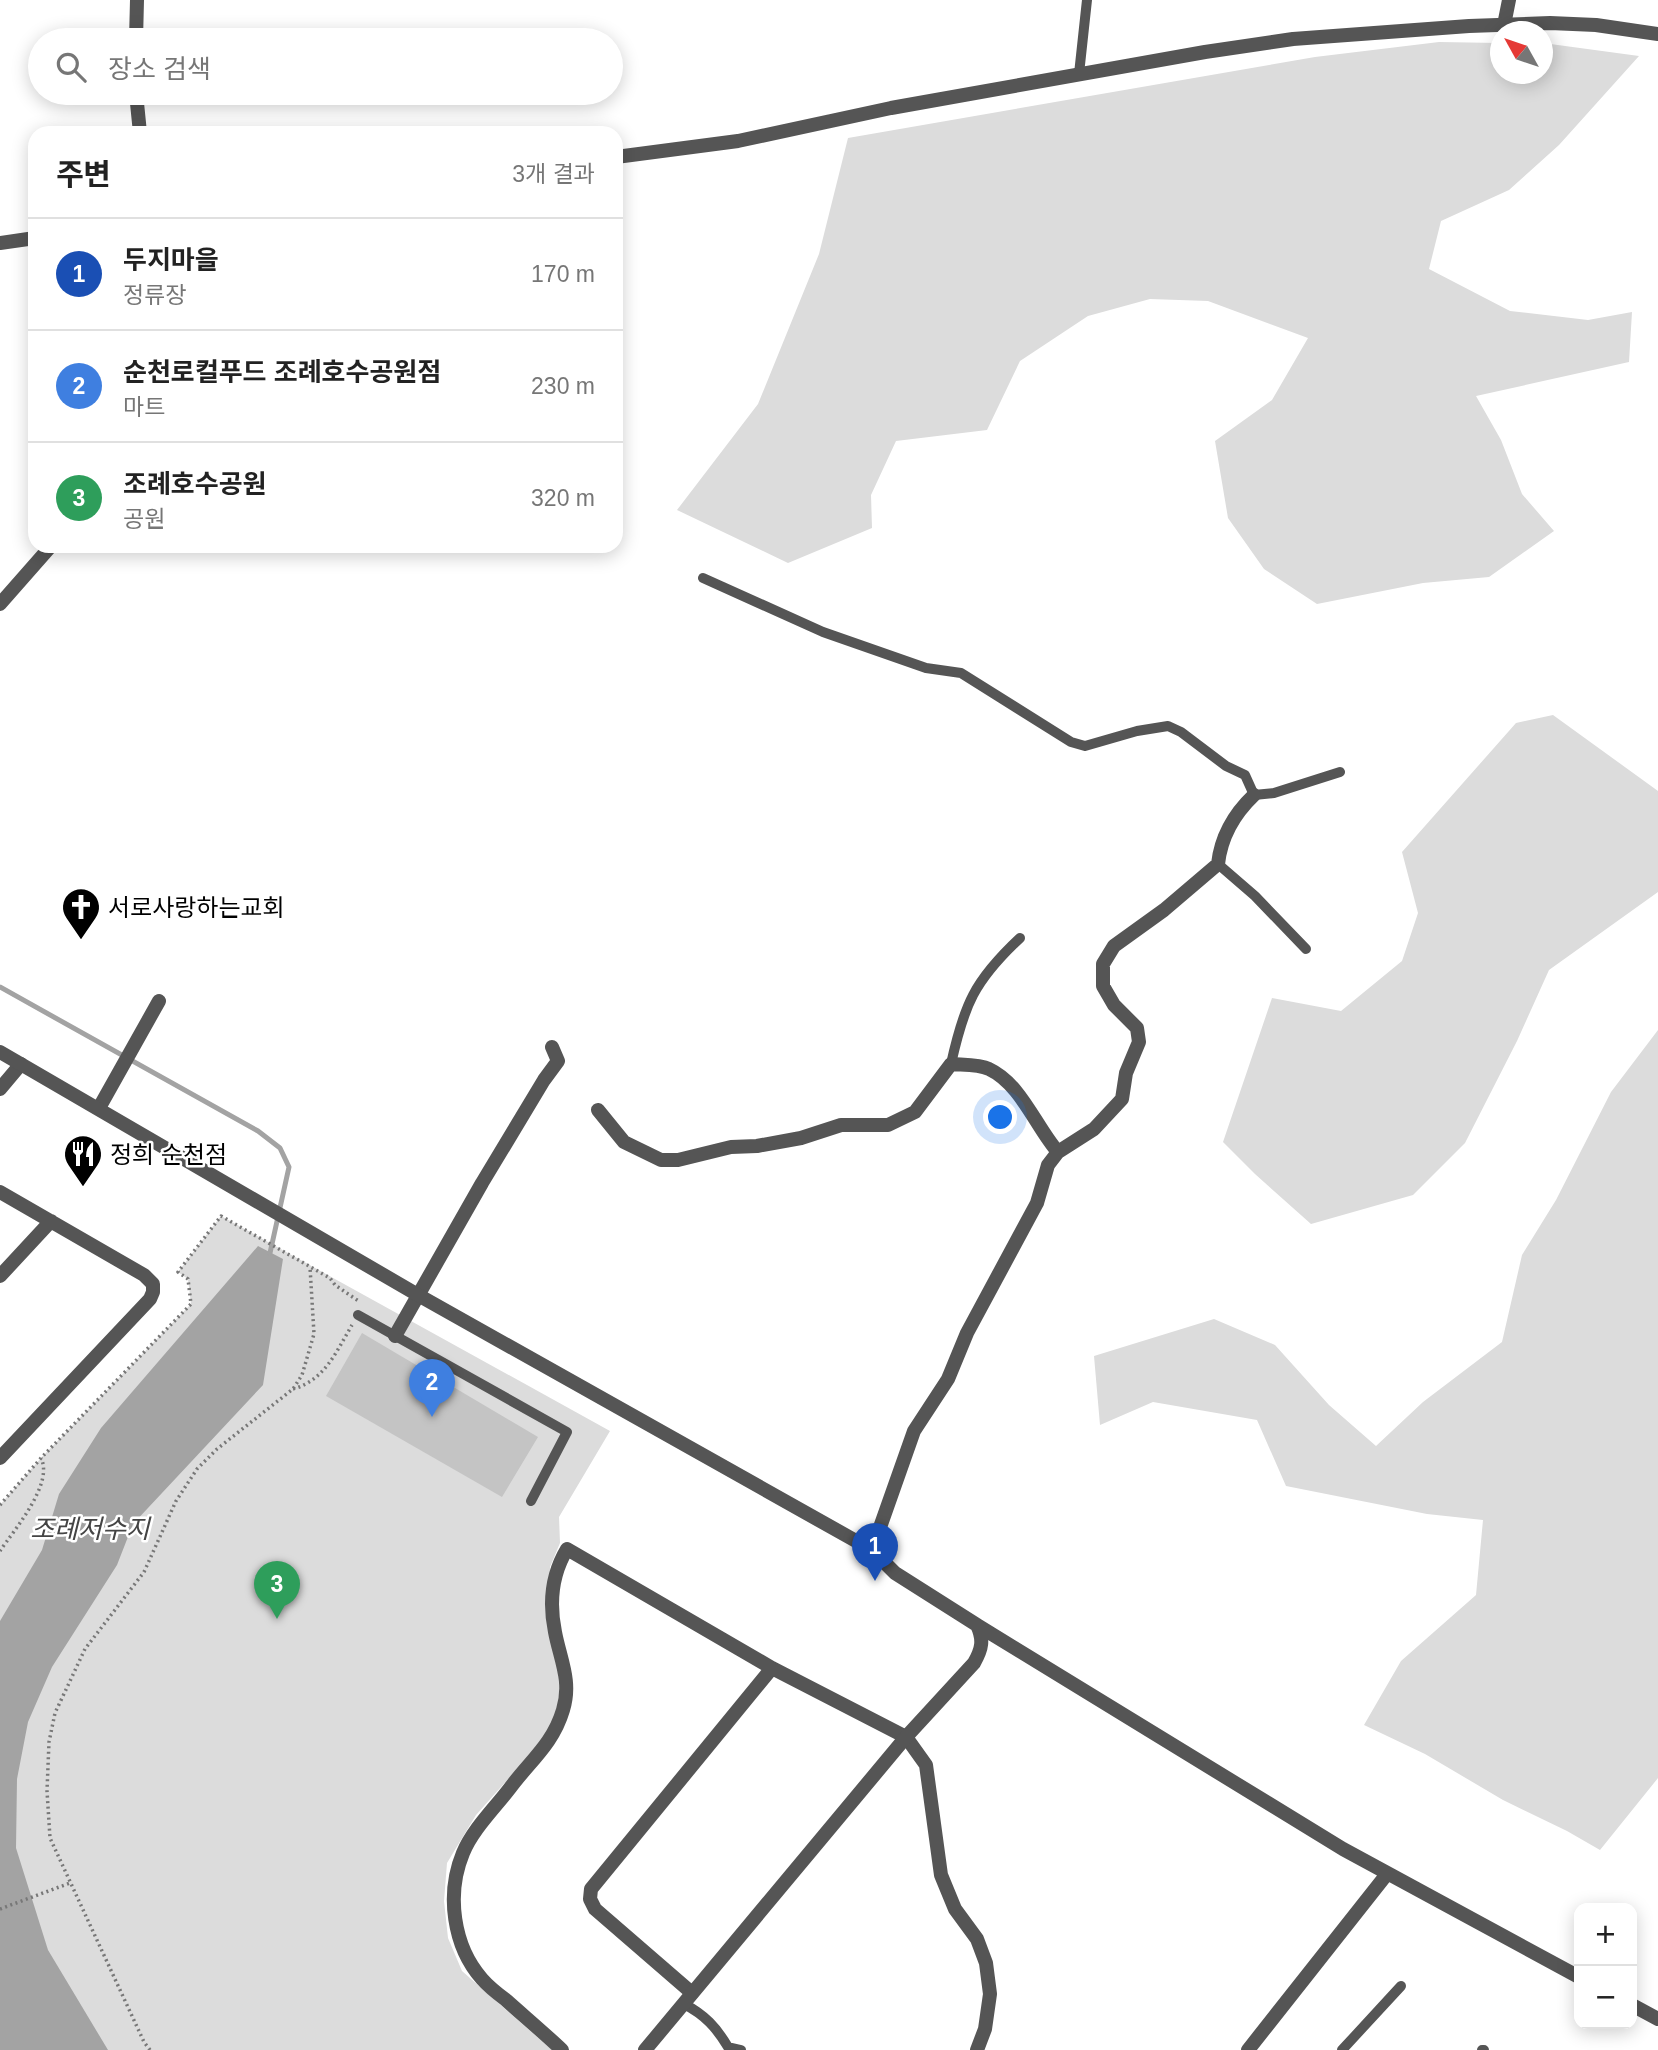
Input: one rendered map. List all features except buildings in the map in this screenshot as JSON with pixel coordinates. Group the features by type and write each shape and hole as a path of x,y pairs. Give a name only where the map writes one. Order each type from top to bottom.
{"street":[{"path":"136,28 137,0"},
{"path":"1505,21 1509,0"},
{"path":"1553,23 1596,25 1658,34"},
{"path":"623,156 738,141 891,108 1205,52 1293,39 1490,26"},
{"path":"137,105 139,126"},
{"path":"0,243 28,239"},
{"path":"0,604 45,553"},
{"path":"872,1550 914,1431 948,1379 967,1333 1037,1203 1048,1165 1058,1152 1094,1129 1122,1099 1126,1073 1139,1042 1137,1028 1114,1004 1103,986 1103,964 1114,946 1164,910 1218,864 1220,848 1230,824 1254,795"},
{"path":"99,1108 159,1001"},
{"path":"395,1336 482,1183 558,1061 552,1047"},
{"path":"0,1052 418,1295 872,1550 895,1573 1343,1849 1574,1974"},
{"path":"0,1089 21,1064"},
{"path":"598,1110 624,1142 661,1160 678,1160 732,1146 757,1146 801,1138 841,1125 888,1125 915,1112 951,1065 989,1068 1009,1084 1058,1152"},
{"path":"0,1192 144,1275 153,1284 150,1299 0,1458"},
{"path":"0,1276 51,1221"},
{"path":"562,2050 482,1979 459,1935 453,1911 455,1885 463,1853 482,1822 538,1757 555,1731 564,1708 568,1685 555,1632 552,1598 555,1575 567,1549 772,1668 906,1737 926,1765 941,1875 955,1909 977,1939 986,1963 990,1994 985,2029 977,2050"},
{"path":"645,2050 906,1737 974,1663 981,1649 982,1636 977,1625"},
{"path":"688,1999 595,1909 590,1899 591,1889 772,1668"},
{"path":"1248,2050 1388,1874"},
{"path":"1637,2008 1658,2019"}],"lane":[{"path":"1079,74 1087,0"},
{"path":"704,578 823,632 926,668 961,673 1071,742 1085,746 1168,726 1181,732 1226,766 1245,775 1254,795 1274,793 1340,772"},
{"path":"1218,864 1255,896 1306,949"},
{"path":"951,1065 961,1020 980,979 1020,938"},
{"path":"358,1315 567,1432 531,1501"},
{"path":"1342,2050 1401,1986"},
{"path":"688,1999 714,2025 728,2048 741,2050"}],"path":[{"path":"0,1505 41,1458 191,1304 188,1279 178,1272 220,1216 330,1278 335,1285 364,1304 320,1376 307,1385 293,1389"},
{"path":"150,2050 50,1838 47,1791 49,1742 55,1713 85,1649 144,1572 176,1501 197,1469 217,1449 293,1389 302,1375 314,1334 310,1266"},
{"path":"0,1551 29,1509 44,1479 41,1458"},
{"path":"0,1909 70,1883"}],"shaded area":[{"path":"1439,42 1490,43 1490,84 1553,84 1553,44 1639,56 1559,145 1509,190 1441,221 1429,269 1510,311 1588,320 1632,312 1629,362 1476,396 1501,440 1522,494 1554,531 1489,577 1423,583 1317,604 1264,569 1228,518 1215,441 1272,400 1308,338 1208,301 1150,299 1088,316 1020,361 987,430 896,441 871,495 872,528 788,563 677,510 758,404 819,254 848,138 1315,57"},
{"path":"1553,715 1658,791 1658,892 1549,970 1517,1041 1465,1143 1413,1195 1311,1224 1223,1142 1272,998 1341,1011 1402,961 1418,913 1402,852 1516,723"},
{"path":"1658,1030 1658,1778 1600,1850 1503,1800 1425,1754 1364,1725 1401,1661 1476,1595 1483,1520 1427,1514 1286,1486 1257,1420 1153,1402 1100,1425 1094,1356 1214,1319 1275,1345 1329,1405 1376,1446 1423,1402 1502,1342 1522,1255 1556,1200 1611,1092"},
{"path":"221,1216 610,1431 559,1517 560,1543 550,1567 560,1698 550,1732 476,1815 447,1863 444,1901 448,1938 462,1971 552,2050 0,2050 0,1505 41,1458 191,1304 188,1279 178,1272"}],"water":[{"name":"조례저수지","path":"258,1246 283,1259 263,1385 133,1524 117,1565 52,1667 28,1722 17,1779 16,1848 48,1950 108,2050 0,2050 0,1621 42,1550 59,1494 101,1428"}],"waterway":[{"path":"0,987 258,1131 280,1148 289,1167 270,1253"}],"place":[{"name":"서로사랑하는교회","path":"81,941"},
{"name":"정희 순천점","path":"83,1188"},
{"name":"순천로컬푸드 조례호수공원점","path":"432,1417"},
{"name":"두지마을","path":"875,1581"},
{"name":"조례호수공원","path":"277,1619"}]}
